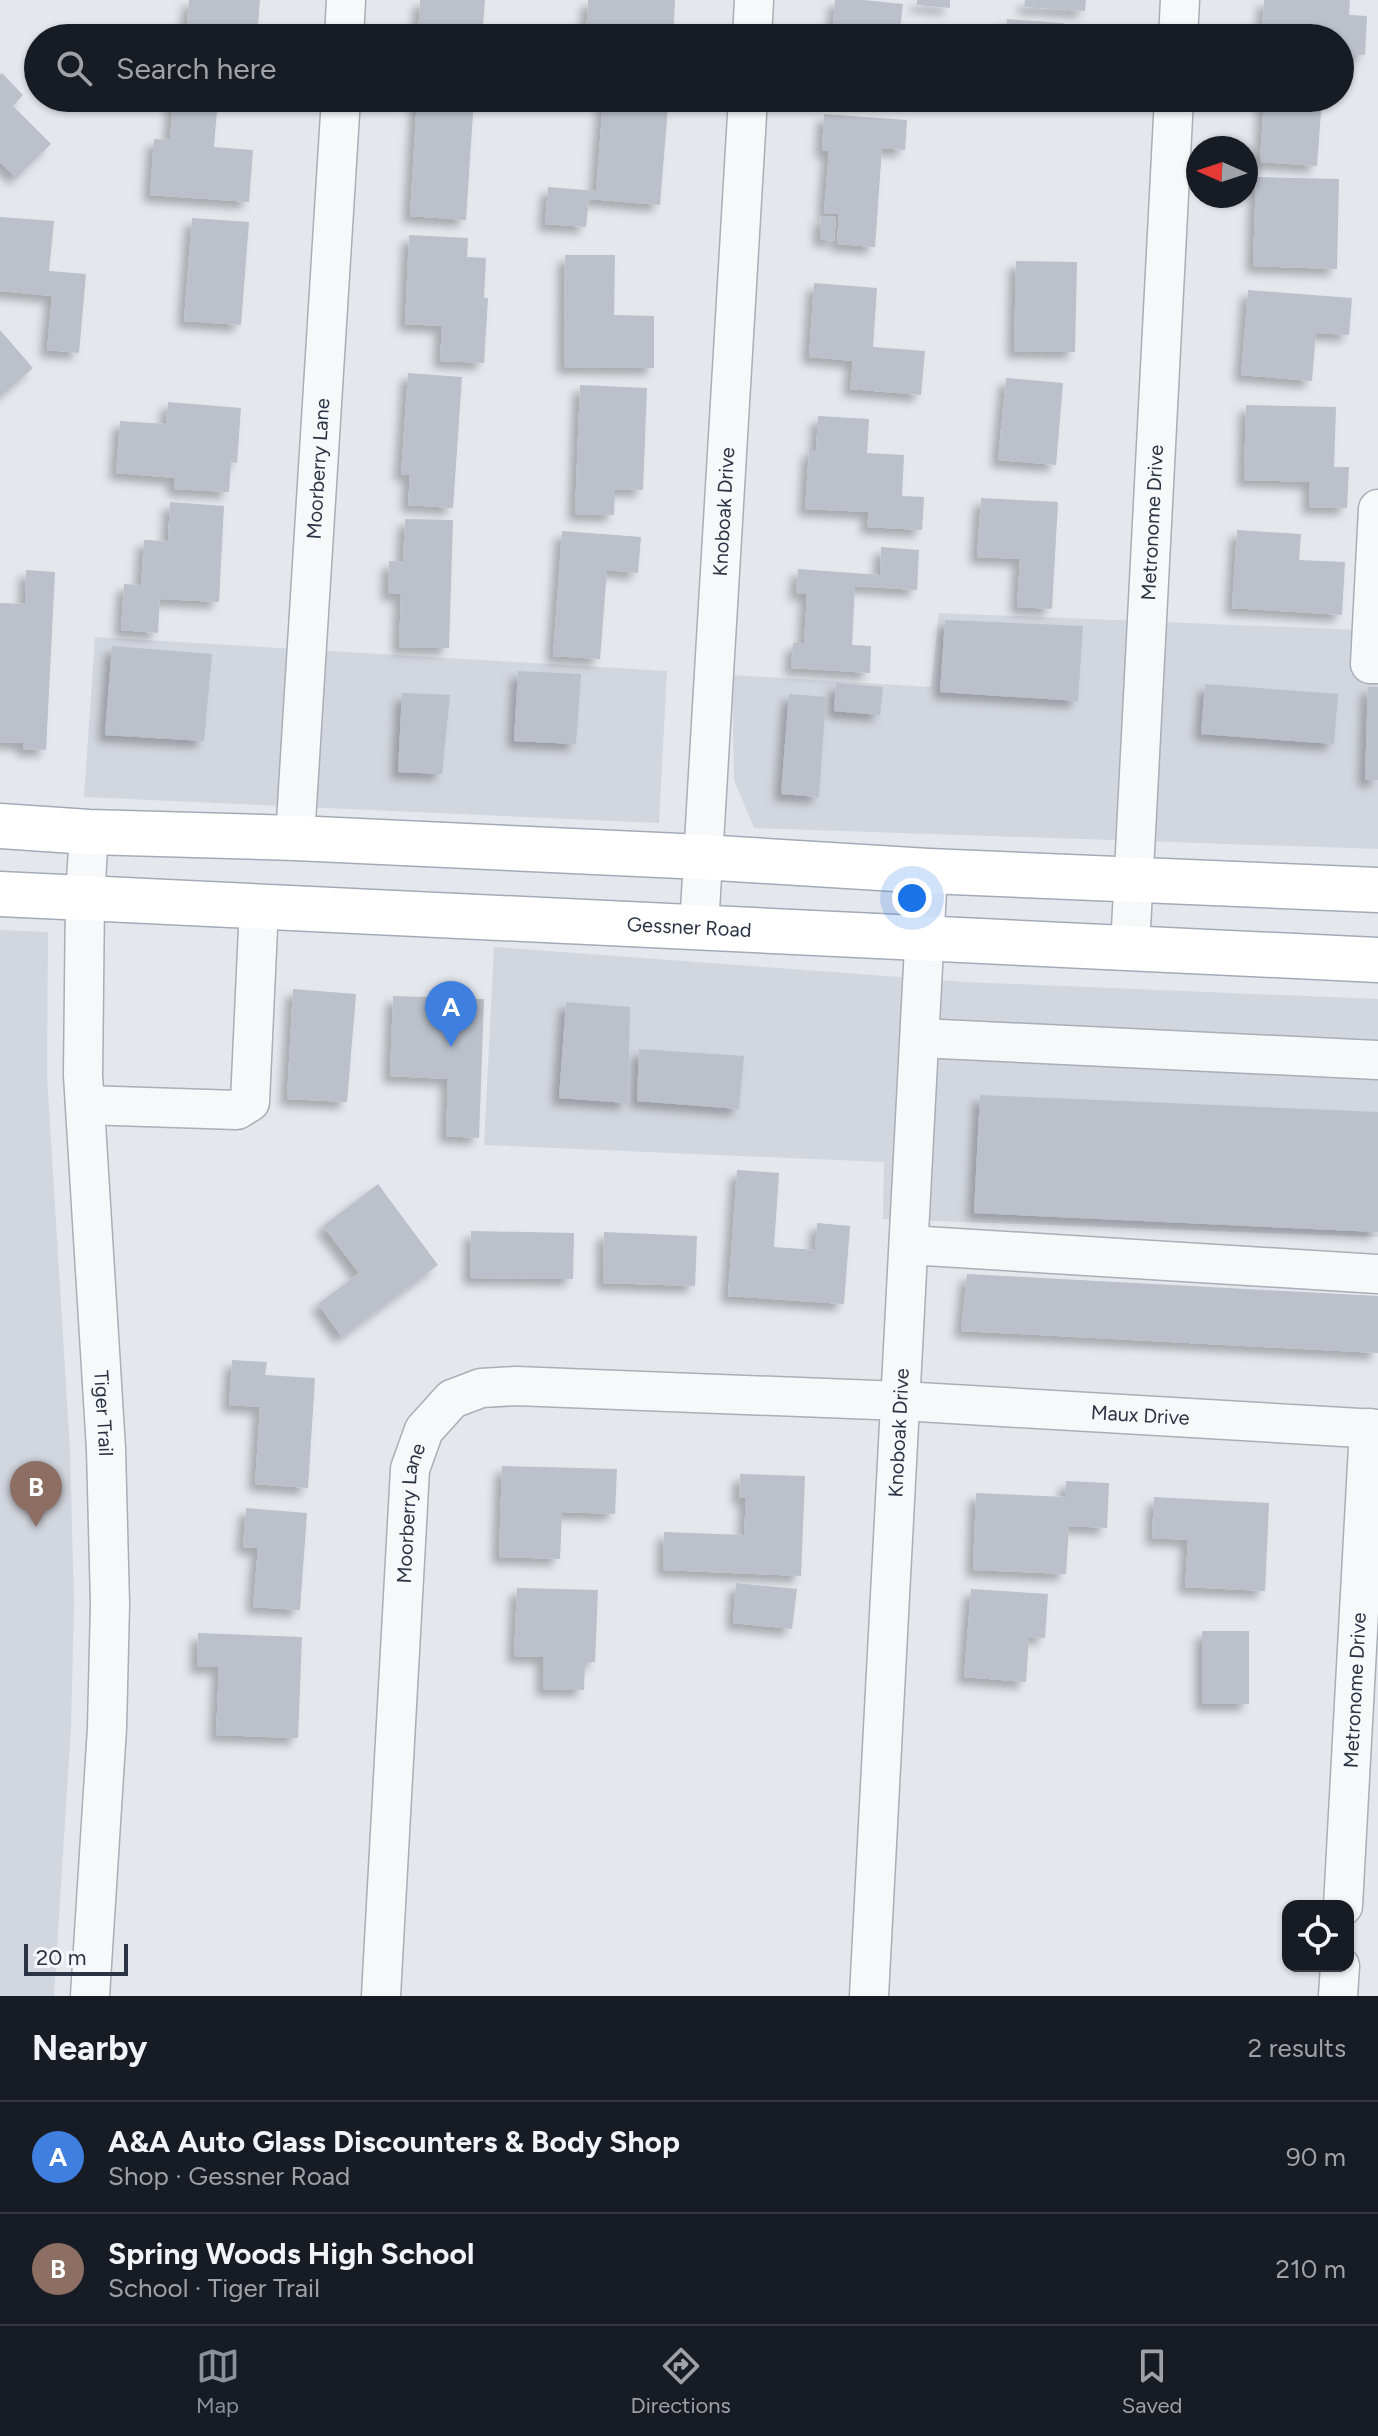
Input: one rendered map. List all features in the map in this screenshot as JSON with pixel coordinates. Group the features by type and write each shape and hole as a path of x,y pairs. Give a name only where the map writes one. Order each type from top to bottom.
{"main road":[{"path":"0,826 1378,890"},
{"name":"Gessner Road","path":"0,894 1378,960"}],"street":[{"path":"345,24 346,0"},
{"path":"753,24 754,0"},
{"path":"1179,24 1180,0"},
{"name":"Moorberry Lane","path":"295,838 340,112"},
{"name":"Knoboak Drive","path":"699,927 747,112"},
{"name":"Metronome Drive","path":"1130,948 1173,112"},
{"path":"1378,509 1370,664 1378,664"},
{"name":"Tiger Trail","path":"89,832 83,1075 106,1449 110,1604 107,1728 90,1996"},
{"name":"Knoboak Drive","path":"869,1996 928,871"},
{"path":"85,1105 237,1110 250,1102 259,906"},
{"path":"920,1038 1378,1060"},
{"path":"909,1245 1378,1274"},
{"name":"Moorberry Lane","path":"381,1996 410,1469 424,1430 452,1399 481,1388 493,1387 901,1401"},
{"name":"Maux Drive","path":"901,1401 1373,1428"},
{"name":"Metronome Drive","path":"1343,1900 1373,1428"},
{"path":"1338,1996 1340,1972"}],"shaded area":[{"path":"939,613 1360,630 1378,679 1378,849 754,828 734,780 732,675 931,687"},
{"path":"95,637 667,671 659,823 84,797"},
{"path":"0,930 48,932 47,1076 70,1450 74,1604 71,1727 54,1996 0,1996"},
{"path":"494,947 966,982 1378,999 1378,1237 883,1219 884,1162 484,1145"}],"building":[{"path":"189,0 260,0 258,24 187,24"},
{"path":"420,0 485,0 483,24 419,24"},
{"path":"588,0 675,0 674,24 587,24"},
{"path":"835,0 903,4 901,24 833,24"},
{"path":"917,0 950,0 950,8 917,5"},
{"path":"1025,0 1086,0 1085,11 1024,7"},
{"path":"1264,0 1350,0 1349,15 1367,16 1365,55 1354,55 1354,24 1262,24"},
{"path":"1007,19 1064,23 1064,24 1006,24"},
{"path":"2,73 23,95 13,106 51,144 16,178 0,162"},
{"path":"172,112 217,112 214,147 253,150 249,202 150,195 154,139 170,140"},
{"path":"416,112 473,112 466,220 410,216"},
{"path":"602,112 668,112 660,205 589,199 586,227 545,224 548,187 596,191"},
{"path":"1263,112 1321,112 1317,166 1260,162"},
{"path":"824,114 907,120 905,150 882,148 875,247 837,244 839,214 824,213 829,151 822,151"},
{"path":"1258,177 1339,179 1337,269 1253,266"},
{"path":"821,216 836,217 834,241 820,239"},
{"path":"0,217 54,221 49,271 86,274 79,353 47,350 52,296 0,291"},
{"path":"192,218 249,222 241,325 184,321"},
{"path":"409,235 468,238 467,257 486,258 484,298 488,298 484,363 440,361 442,326 405,324"},
{"path":"565,255 615,255 614,315 654,316 654,368 564,367"},
{"path":"1016,261 1077,262 1075,352 1014,351"},
{"path":"814,283 877,288 873,347 925,351 921,395 850,389 853,361 809,357"},
{"path":"1248,290 1352,298 1349,335 1316,333 1312,381 1241,375"},
{"path":"0,330 33,368 0,397"},
{"path":"408,373 462,377 453,508 408,505 410,475 401,474"},
{"path":"1006,378 1063,383 1056,465 998,460"},
{"path":"580,385 647,388 643,490 615,489 614,515 575,514"},
{"path":"168,402 241,408 237,463 231,462 229,492 174,489 175,478 116,473 120,421 166,424"},
{"path":"1246,405 1336,407 1334,467 1349,467 1347,508 1309,507 1310,482 1244,480"},
{"path":"818,416 869,419 867,453 904,455 902,496 924,497 922,530 867,527 869,512 805,509 809,450 816,450"},
{"path":"981,498 1058,502 1052,609 1017,607 1020,559 977,557"},
{"path":"170,502 224,506 219,602 160,599 158,633 121,630 124,584 141,585 144,540 168,541"},
{"path":"405,519 453,520 449,648 399,647 401,594 388,594 389,561 403,562"},
{"path":"1237,530 1301,534 1299,560 1345,562 1342,615 1232,608"},
{"path":"562,531 641,537 638,573 607,570 600,659 553,656"},
{"path":"881,547 919,550 917,590 855,586 852,645 871,646 870,673 791,668 793,643 804,643 807,594 796,593 798,569 880,575"},
{"path":"26,570 55,572 46,750 23,749 23,743 0,742 0,603 25,604"},
{"path":"945,620 1083,626 1078,701 940,692"},
{"path":"112,646 212,654 204,741 105,735"},
{"path":"518,671 581,674 576,744 514,741"},
{"path":"836,683 883,687 880,715 834,711"},
{"path":"1205,684 1338,694 1334,744 1201,734"},
{"path":"1368,687 1378,687 1378,780 1365,780"},
{"path":"402,693 450,695 442,774 398,772"},
{"path":"789,694 826,697 819,797 781,794"},
{"path":"293,989 356,994 347,1102 287,1099"},
{"path":"393,996 484,999 479,1138 446,1136 448,1079 390,1076"},
{"path":"566,1002 630,1007 628,1103 559,1098"},
{"path":"639,1049 744,1056 739,1109 637,1101"},
{"path":"980,1095 1378,1112 1378,1232 974,1213"},
{"path":"737,1170 779,1173 774,1247 815,1250 817,1223 850,1226 844,1304 728,1296"},
{"path":"378,1184 438,1265 342,1337 318,1304 359,1273 323,1226"},
{"path":"471,1231 574,1233 573,1279 470,1278"},
{"path":"604,1232 697,1236 695,1286 603,1283"},
{"path":"967,1274 1378,1296 1378,1353 961,1331"},
{"path":"232,1360 267,1362 265,1375 315,1378 308,1488 255,1484 260,1407 229,1405"},
{"path":"502,1466 617,1469 615,1514 562,1512 560,1559 499,1557"},
{"path":"740,1474 805,1476 801,1576 663,1570 664,1532 744,1535 746,1498 739,1498"},
{"path":"1066,1481 1109,1483 1107,1528 1069,1526 1066,1574 973,1570 976,1493 1065,1497"},
{"path":"1154,1497 1269,1503 1265,1591 1185,1587 1188,1540 1152,1538"},
{"path":"246,1508 307,1513 300,1610 253,1607 258,1548 243,1547"},
{"path":"736,1583 797,1589 792,1629 733,1623"},
{"path":"517,1588 598,1590 595,1662 585,1662 584,1690 543,1689 543,1657 514,1656"},
{"path":"971,1589 1048,1594 1045,1638 1029,1637 1026,1682 964,1677"},
{"path":"1202,1631 1249,1631 1249,1704 1202,1704"},
{"path":"198,1633 302,1637 298,1738 216,1735 219,1667 197,1667"}],"place":[{"name":"A&A Auto Glass Discounters & Body Shop","path":"451,1047"},
{"name":"Spring Woods High School","path":"36,1527"}]}
